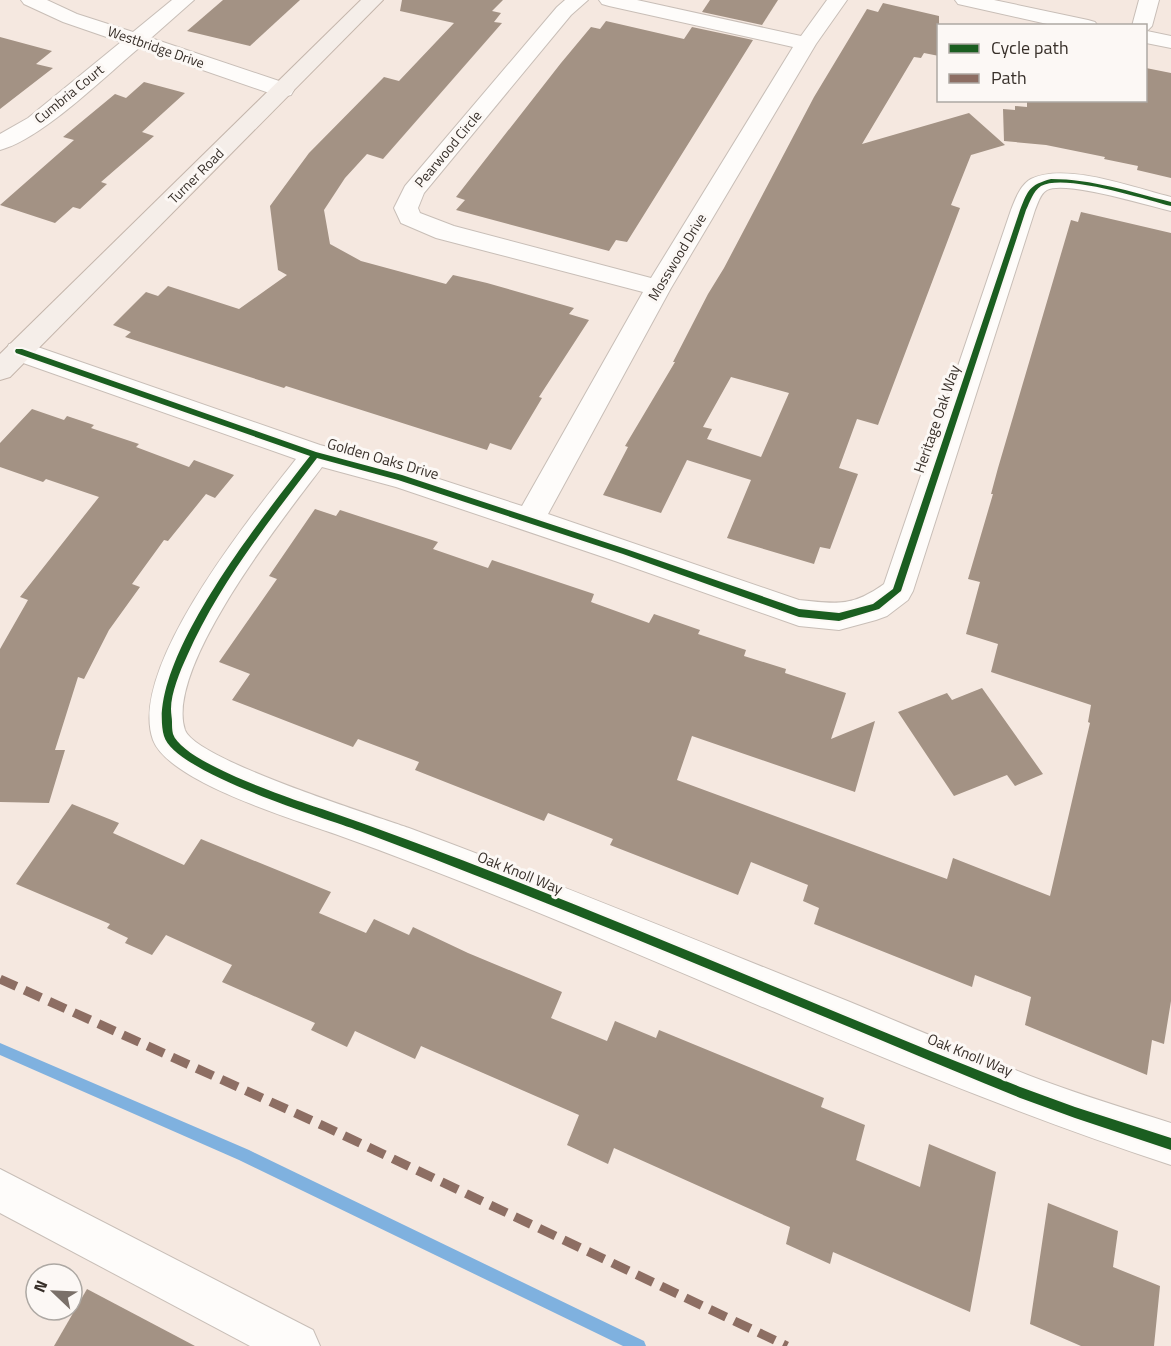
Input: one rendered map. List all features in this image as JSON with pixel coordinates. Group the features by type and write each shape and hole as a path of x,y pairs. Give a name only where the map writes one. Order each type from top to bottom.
{"main road":[{"name":"Turner Road","path":"10,361 373,0"}],"street":[{"name":"Westbridge Drive","path":"31,0 70,18 283,90"},
{"name":"Cumbria Court","path":"0,143 36,123 184,0"},
{"name":"Pearwood Circle","path":"578,0 564,11 413,191 406,208 410,218 445,232 658,288"},
{"path":"609,0 806,44"},
{"name":"Mosswood Drive","path":"529,521 658,288 806,44 837,0"},
{"path":"965,0 1079,24"},
{"path":"1143,24 1149,0"},
{"path":"1147,37 1171,42"},
{"name":"Heritage Oak Way","path":"739,592 800,613 839,617 876,607 897,591 1019,221 1034,188 1041,183 1064,180 1171,204"},
{"name":"Golden Oaks Drive","path":"10,361 315,455 399,477 739,592"},
{"name":"Oak Knoll Way","path":"315,455 255,534 209,601 172,679 165,711 168,734 172,743 190,759 267,792 444,858 1045,1102 1171,1144"},
{"path":"0,1190 297,1346"}],"building":[{"path":"223,0 300,0 250,46 187,31"},
{"path":"402,0 503,0 492,11 501,13 494,22 502,23 383,159 367,154 345,178 324,210 330,244 361,261 446,284 453,275 487,283 574,308 569,314 589,320 539,397 542,398 511,450 490,443 487,450 286,386 284,388 125,337 131,332 113,325 146,292 158,296 168,286 239,309 287,275 278,270 270,206 309,153 384,77 399,81 454,23 400,11"},
{"path":"710,0 778,0 762,25 702,12"},
{"path":"883,3 939,16 939,24 937,24 937,56 924,53 921,58 914,57 862,144 969,113 1005,145 971,155 951,205 960,208 878,425 857,419 839,468 858,474 830,549 820,547 814,564 727,538 751,480 687,460 661,513 603,495 628,447 625,446 675,362 673,362 708,294 814,97 867,9 878,12","holes":["731,377 789,393 761,457 707,439 712,429 703,427"]},
{"path":"606,21 684,39 692,27 753,40 627,242 616,240 609,251 456,210 465,200 456,197 561,63 591,27 600,29"},
{"path":"0,37 52,51 36,64 53,68 0,109"},
{"path":"1147,68 1171,73 1171,178 1137,170 1138,166 1104,159 1105,157 1046,145 1004,141 1003,109 1015,110 1015,106 1027,107 1027,102 1147,102"},
{"path":"144,82 185,93 142,132 154,136 101,182 107,184 80,209 73,207 55,223 0,205 74,140 63,137 115,94 126,98"},
{"path":"1081,212 1171,233 1171,1001 1164,1044 1152,1040 1147,1075 1025,1025 1031,997 975,975 972,987 814,924 819,908 803,901 808,885 751,862 738,895 610,845 613,839 548,813 544,821 415,770 419,762 358,739 353,747 232,700 250,674 219,662 277,579 269,576 315,509 336,516 340,510 438,542 433,549 488,568 492,560 594,594 591,602 649,623 654,614 700,630 698,634 746,650 744,656 786,669 785,673 846,693 831,739 875,721 855,792 692,736 677,780 947,879 953,858 1050,896 1090,723 1088,722 1091,705 991,672 998,644 966,634 980,582 968,579 1071,220 1078,222"},
{"path":"32,409 64,420 67,416 94,425 91,428 139,444 136,447 189,467 194,460 234,475 215,498 206,494 168,541 164,540 132,584 140,587 109,630 84,679 78,677 55,750 65,750 49,803 0,802 0,649 28,600 20,597 99,497 46,479 43,482 0,467 0,443"},
{"path":"982,688 1043,774 1015,786 1007,775 954,796 898,712 947,693 952,700"},
{"path":"72,804 119,823 113,833 184,865 201,839 331,892 319,913 366,933 374,919 409,935 413,927 468,953 562,992 551,1018 607,1041 615,1021 656,1038 659,1030 824,1098 821,1107 865,1125 856,1160 920,1187 929,1144 996,1172 970,1312 833,1252 830,1264 786,1244 790,1227 614,1148 608,1164 567,1145 579,1115 421,1046 415,1059 355,1031 347,1047 311,1030 315,1023 222,982 232,965 166,935 152,955 125,943 128,938 107,928 110,924 16,884"},
{"path":"1048,1203 1118,1231 1113,1267 1160,1286 1154,1346 1081,1346 1030,1324"},
{"path":"87,1289 195,1346 54,1346 68,1322 84,1322 84,1294"}],"waterway":[{"path":"0,1049 244,1155 639,1346"}],"marked path":[{"path":"0,979 326,1127 787,1346"}],"cycle path":[{"path":"19,351 315,455 399,477 626,552 799,613 839,617 876,607 897,591 1023,210 1034,188 1051,181 1085,183 1171,204"},
{"path":"315,455 244,550 193,633 175,673 166,708 169,737 179,749 198,762 252,788 553,901 1023,1093 1171,1144"}]}
